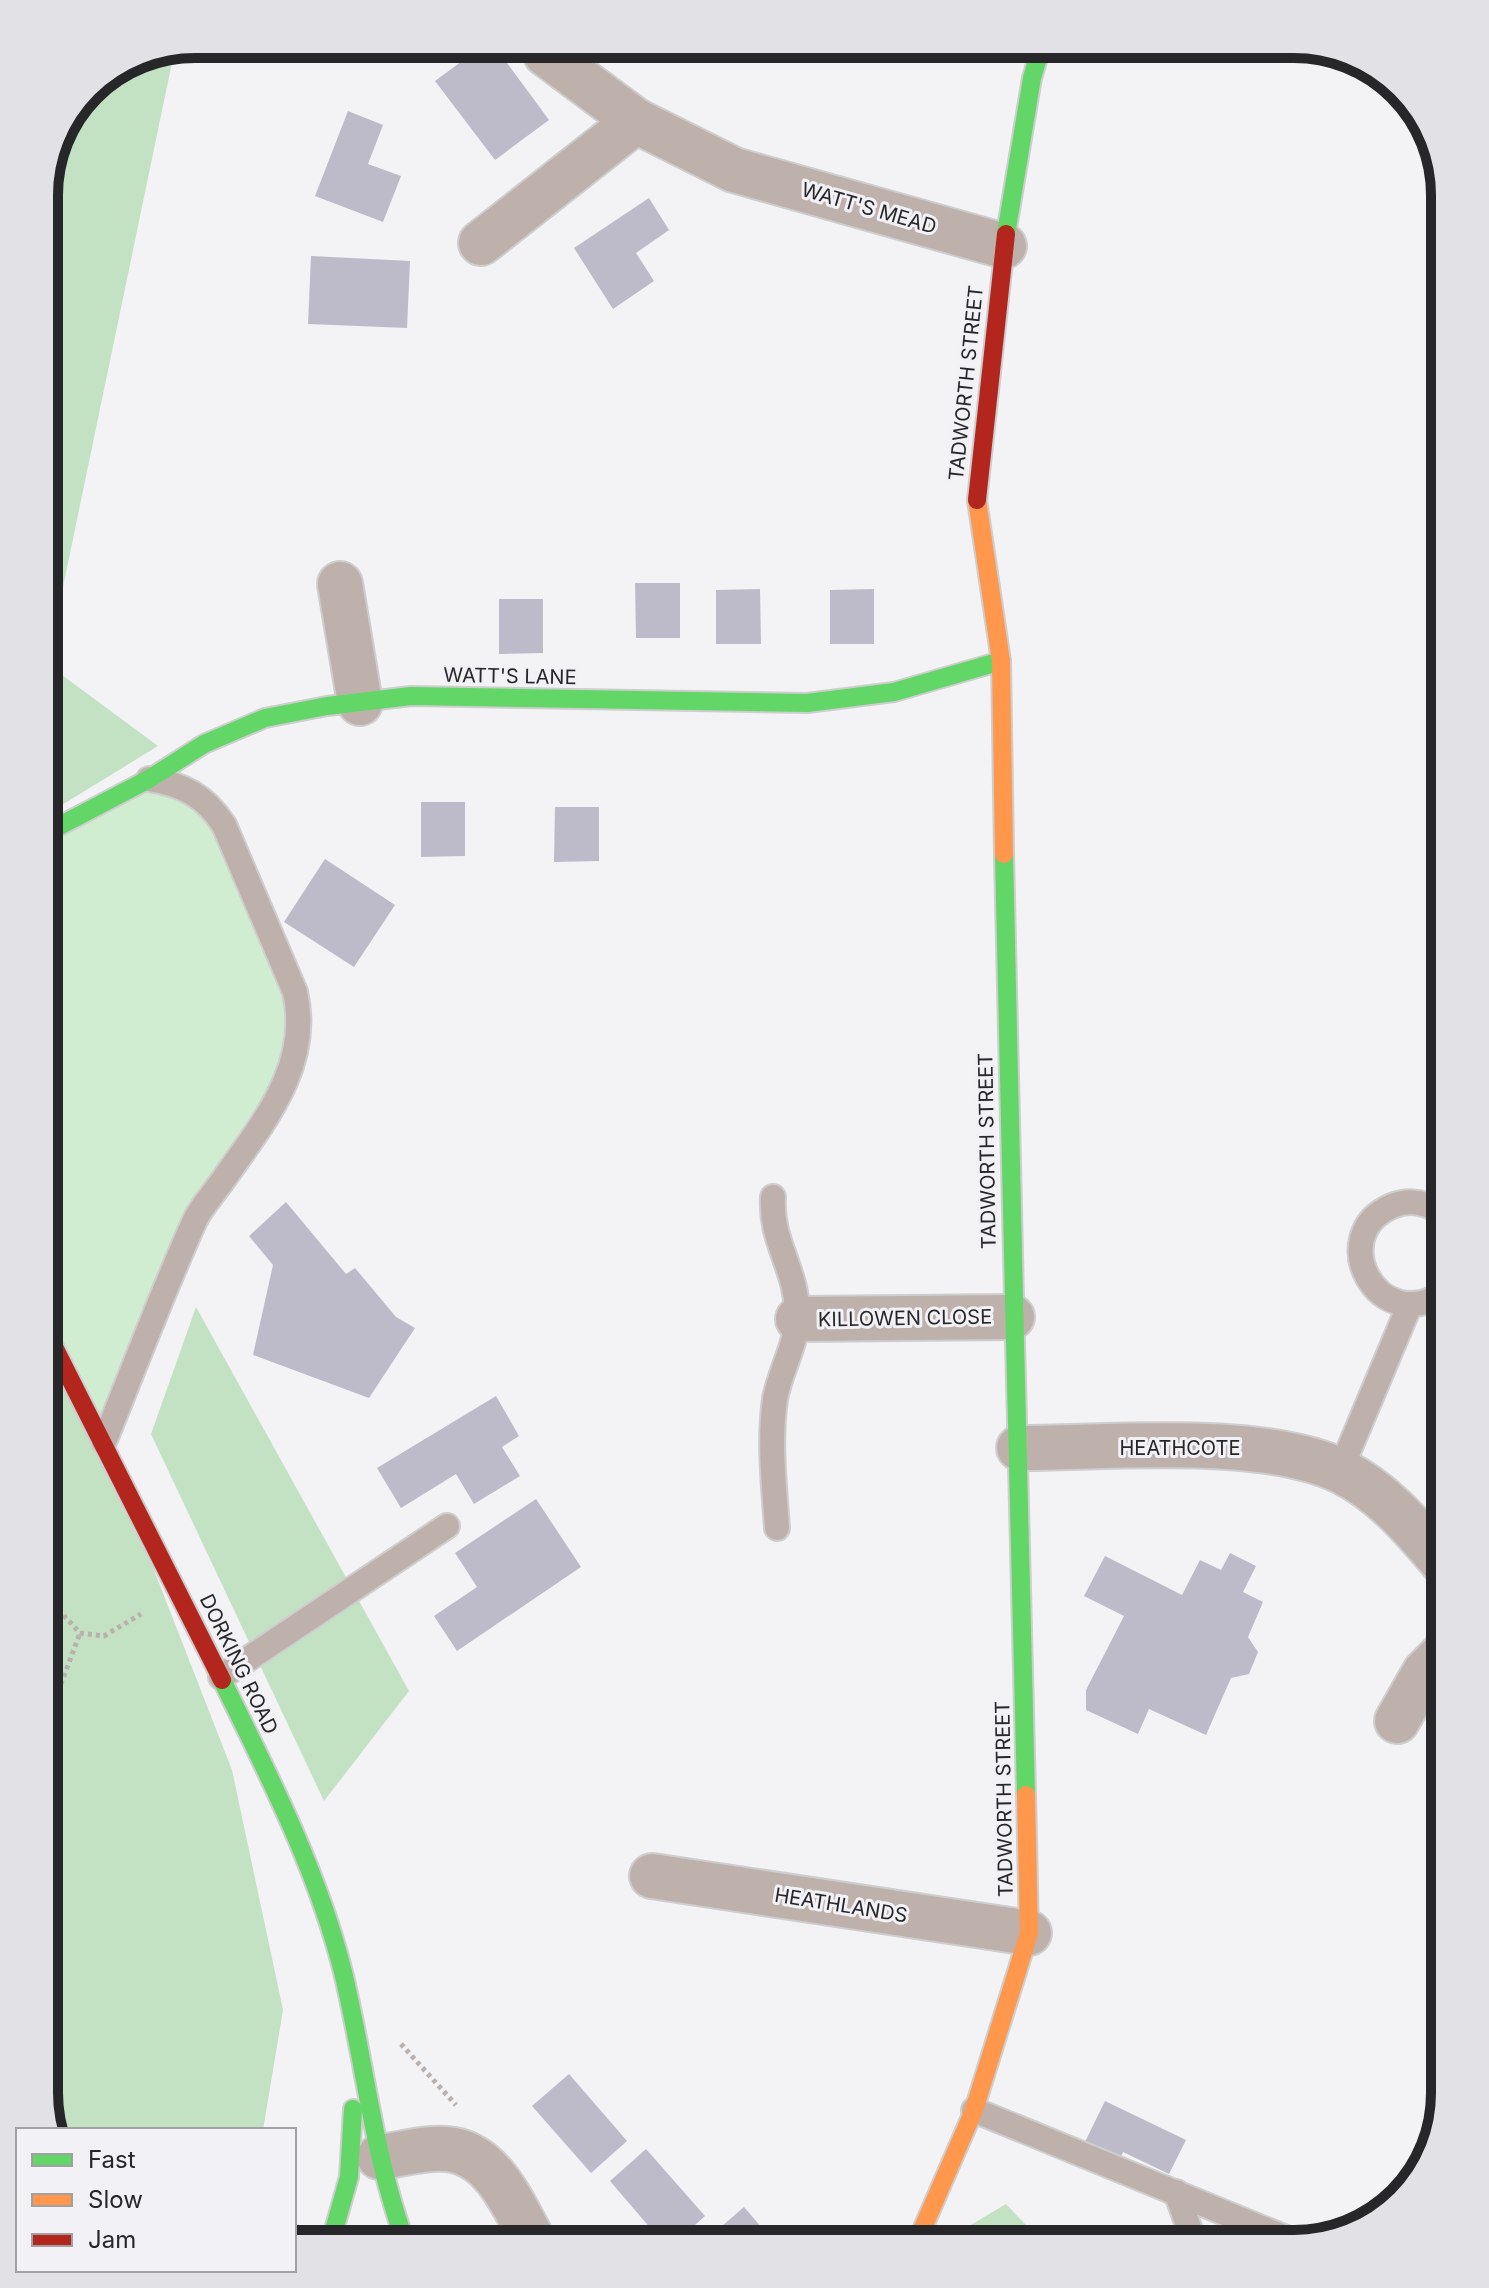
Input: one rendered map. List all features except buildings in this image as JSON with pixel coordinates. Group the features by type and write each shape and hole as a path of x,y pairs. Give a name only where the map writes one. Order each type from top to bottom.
{"main road":[{"name":"TADWORTH STREET","path":"922,2230 974,2110 1029,1933 1019,1448 1012,1317 1001,661 976,492 1004,246 1038,58"},
{"name":"WATT'S LANE","path":"58,827 149,779 204,744 265,718 425,696 807,703 894,692 1001,661"},
{"name":"DORKING ROAD","path":"58,1354 193,1619 298,1836 345,1980 379,2157 400,2230"},
{"name":"DORKING ROAD","path":"334,2230 349,2177 354,2036"}],"street":[{"name":"WATT'S MEAD","path":"551,58 636,121 734,170 1004,246"},
{"path":"481,243 636,121"},
{"path":"340,584 360,703"},
{"name":"KILLOWEN CLOSE","path":"798,1319 1012,1317"},
{"name":"HEATHCOTE","path":"1019,1448 1246,1447 1340,1471 1379,1495 1431,1550"},
{"path":"1397,1721 1431,1666"},
{"name":"HEATHLANDS","path":"652,1876 1029,1933"},
{"path":"379,2157 447,2149 476,2158 496,2177 527,2230"}],"lane":[{"path":"104,1442 197,1217 265,1120 288,1077 298,1049 302,1019 295,992 224,825 212,806 194,791 149,779"},
{"path":"773,1197 771,1221 790,1268 798,1319 780,1376 772,1428 777,1528"},
{"path":"1431,1205 1399,1203 1384,1210 1364,1235 1360,1251 1369,1282 1387,1298 1410,1304 1431,1299"},
{"path":"1340,1471 1410,1304"},
{"path":"221,1677 447,1526"},
{"path":"974,2110 1267,2230"},
{"path":"1176,2192 1190,2230"}],"path":[{"path":"58,1609 80,1633 104,1636 140,1614 193,1619"},
{"path":"58,1692 80,1633"}],"green space":[{"path":"172,61 58,611 58,186 63,160 72,135 86,112 105,92 127,76 151,65"},
{"path":"58,672 158,746 58,807"},
{"path":"149,779 194,791 295,992 298,1049 197,1217 104,1442 58,1354 58,827"},
{"path":"196,1307 409,1691 324,1801 151,1434"},
{"path":"58,1354 104,1442 232,1770 283,2010 263,2128 63,2128 58,2093"},
{"path":"1006,2204 1031,2230 962,2230"}],"traffic: fast":[{"path":"1006,234 1038,58"},
{"path":"58,827 149,779 204,744 265,718 327,706 411,696 807,703 894,692 1001,661"},
{"path":"1004,854 1026,1795"},
{"path":"222,1680 290,1823 320,1896 343,1972 385,2177 401,2230"},
{"path":"334,2230 349,2177 353,2109"}],"traffic: slow":[{"path":"977,500 1001,661 1004,854"},
{"path":"922,2230 974,2110 1029,1933 1026,1795"}],"traffic: jam":[{"path":"977,500 1006,234"},
{"path":"58,1355 222,1680"}]}
